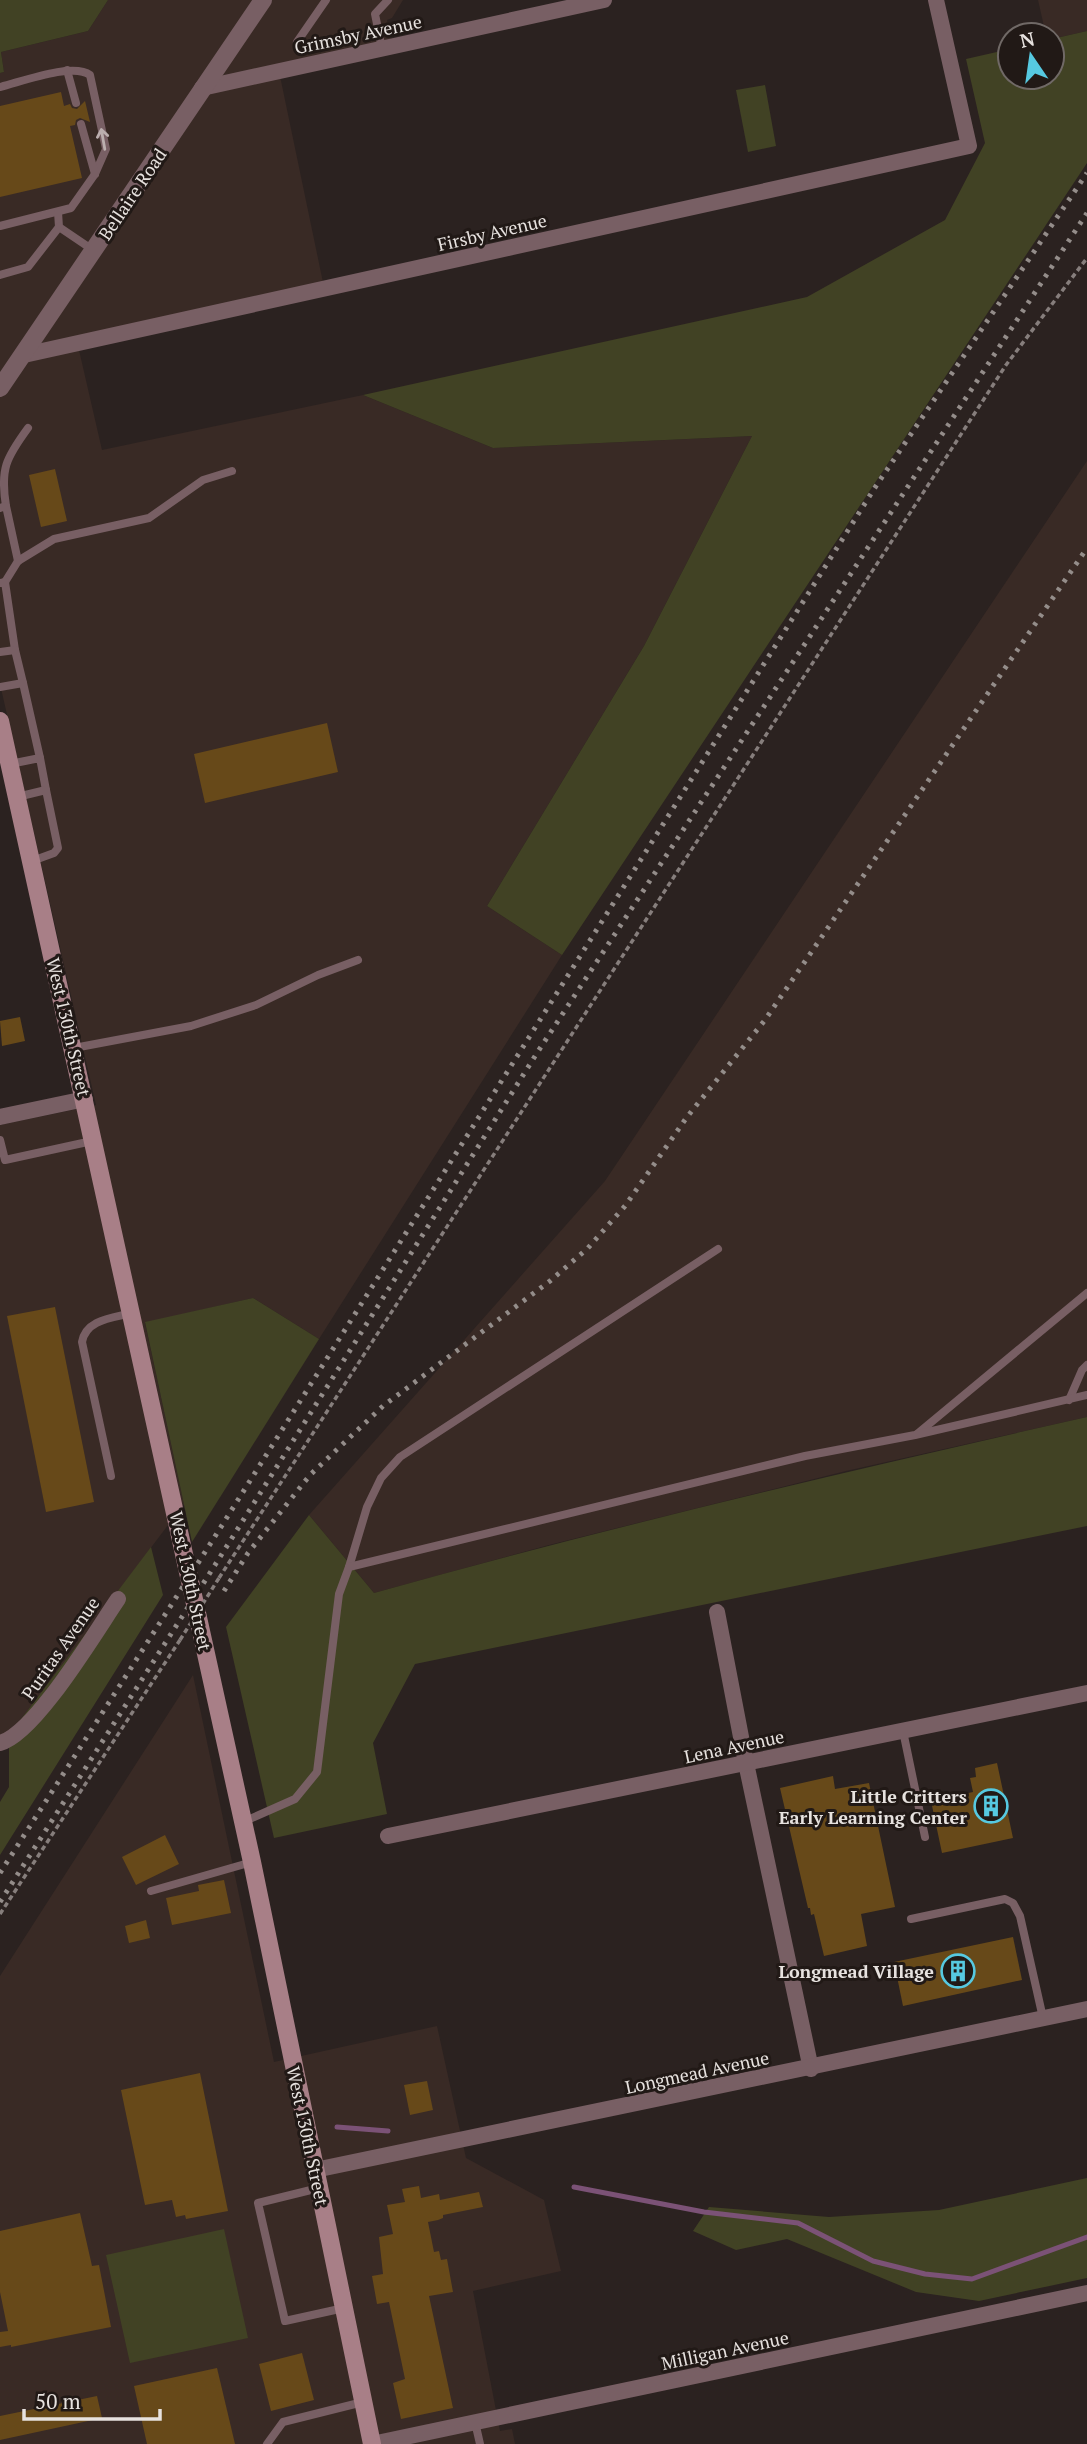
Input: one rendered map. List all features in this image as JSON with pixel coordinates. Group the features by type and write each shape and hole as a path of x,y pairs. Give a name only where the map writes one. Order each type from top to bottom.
{"main road":[{"name":"West 130th Street","path":"0,720 253,1862 372,2444"}],"street":[{"name":"Bellaire Road","path":"0,388 263,0"},
{"name":"Grimsby Avenue","path":"202,88 604,0"},
{"name":"Firsby Avenue","path":"24,355 969,146 936,0"},
{"path":"0,1117 85,1099"},
{"name":"Puritas Avenue","path":"0,1743 9,1740 40,1712 118,1599"},
{"path":"717,1612 811,2069"},
{"name":"Lena Avenue","path":"388,1836 1087,1693"},
{"name":"Longmead Avenue","path":"317,2179 1087,2009"},
{"name":"Milligan Avenue","path":"372,2444 1087,2294"}],"lane":[{"path":"297,42 326,0"},
{"path":"382,49 375,14 388,0"},
{"path":"67,70 76,103"},
{"path":"0,87 67,70 84,70 90,75 106,149 95,174 71,208 0,226"},
{"path":"81,124 95,174"},
{"path":"0,275 28,267 58,227 58,212"},
{"path":"58,227 94,251"},
{"path":"18,561 3,507 3,470 9,454 28,429"},
{"path":"32,861 54,853 58,848 2,582 18,561 54,539 149,518 203,480 232,471"},
{"path":"0,652 15,650"},
{"path":"0,687 23,683"},
{"path":"10,764 40,758"},
{"path":"17,797 47,790"},
{"path":"74,1048 191,1026 256,1005 318,975 358,960"},
{"path":"0,1140 5,1160 94,1140"},
{"path":"243,1822 295,1799 317,1772 339,1594 381,1478 400,1457 718,1249"},
{"path":"915,1435 1087,1293"},
{"path":"111,1476 82,1342 83,1334 95,1323 132,1313"},
{"path":"1069,1400 1082,1370 1087,1365"},
{"path":"349,1567 805,1456 915,1435 1087,1395"},
{"path":"904,1731 925,1837"},
{"path":"151,1891 253,1862"},
{"path":"911,1919 1005,1899 1013,1903 1020,1916 1043,2019"},
{"path":"317,2179 258,2203 285,2321 344,2308"},
{"path":"267,2444 283,2422 363,2402"},
{"path":"475,2422 480,2444"}],"path":[{"path":"0,1914 1006,365 1087,258"}],"shaded area":[{"path":"108,0 403,0 392,18 387,20 393,51 280,76 325,292 79,350 102,450 363,395 493,448 752,436 644,646 487,906 562,955 319,1339 253,1298 145,1323 184,1504 9,1735 0,1737 0,1125 96,1105 0,684 0,73 4,72 1,52 88,31"},
{"path":"1038,0 1087,0 1087,31 1066,36 1066,21 1043,21"},
{"path":"1087,461 1087,1417 846,1471 549,1545 374,1593 309,1515 605,1181"},
{"path":"193,1675 274,2062 437,2026 466,2158 544,2200 561,2271 473,2291 500,2431 512,2429 515,2444 0,2444 0,1976"}],"green space":[{"path":"0,0 108,0 88,31 1,52 4,72 0,73"},
{"path":"1087,31 1087,163 562,955 487,906 644,646 752,436 493,448 363,395 807,297 945,220 985,143 966,59 996,52 996,91 1066,91 1066,36"},
{"path":"765,85 776,146 748,152 736,90"},
{"path":"253,1298 319,1339 192,1542 145,1322"},
{"path":"1087,1417 1087,1526 415,1664 373,1743 387,1814 274,1838 226,1627 309,1515 374,1593 729,1500"},
{"path":"151,1547 163,1595 0,1855 0,1802 9,1787 9,1735"},
{"path":"1087,2178 1087,2278 979,2301 916,2292 787,2239 736,2250 693,2231 709,2207 829,2217 939,2210"},
{"path":"224,2229 248,2338 130,2363 106,2255"}],"building":[{"path":"61,92 64,106 70,104 77,109 85,101 90,122 80,118 75,125 70,126 82,178 0,197 0,106"},
{"path":"55,469 67,521 41,527 29,475"},
{"path":"327,723 338,772 205,803 194,754"},
{"path":"20,1017 25,1041 2,1046 0,1021"},
{"path":"55,1307 94,1502 46,1512 7,1316"},
{"name":"Little Critters Early Learning Center","path":"997,1763 1013,1838 942,1853 931,1801 973,1792 970,1778 976,1777 975,1768"},
{"path":"833,1776 835,1789 869,1783 895,1907 861,1914 867,1946 824,1956 814,1914 811,1915 808,1908 780,1788"},
{"path":"165,1835 179,1864 136,1885 122,1857"},
{"path":"224,1880 231,1913 172,1925 166,1898 199,1891 198,1885"},
{"path":"146,1920 150,1938 129,1943 125,1926"},
{"name":"Longmead Village","path":"1013,1937 1022,1980 903,2006 894,1962"},
{"path":"200,2073 228,2211 186,2219 185,2215 176,2217 172,2200 145,2205 121,2090"},
{"path":"427,2081 433,2110 410,2115 404,2085"},
{"path":"419,2186 421,2198 439,2194 440,2200 479,2192 483,2207 443,2215 443,2218 428,2222 434,2252 439,2251 441,2260 447,2259 453,2292 429,2296 453,2408 401,2419 393,2383 405,2379 389,2302 377,2304 372,2276 383,2274 379,2237 393,2234 387,2205 405,2202 402,2189"},
{"path":"80,2213 92,2266 99,2265 111,2327 0,2347 0,2332 8,2331 0,2292 0,2231"},
{"path":"302,2353 314,2400 271,2411 259,2364"},
{"path":"217,2368 235,2444 147,2444 134,2386"},
{"path":"97,2396 102,2418 0,2440 0,2416"}],"waterway":[{"path":"337,2127 388,2131"},
{"path":"574,2187 704,2212 798,2223 873,2261 925,2274 972,2279 1087,2237"}],"railway":[{"path":"0,1873 874,489 1087,173"},
{"path":"0,1902 537,1053 1087,213"},
{"path":"224,1591 248,1553 310,1475 383,1406 550,1281 588,1248 625,1206 687,1117 765,1020 1087,548"}],"place":[{"name":"Little Critters Early Learning Center","path":"991,1806"},
{"name":"Longmead Village","path":"958,1971"}]}
